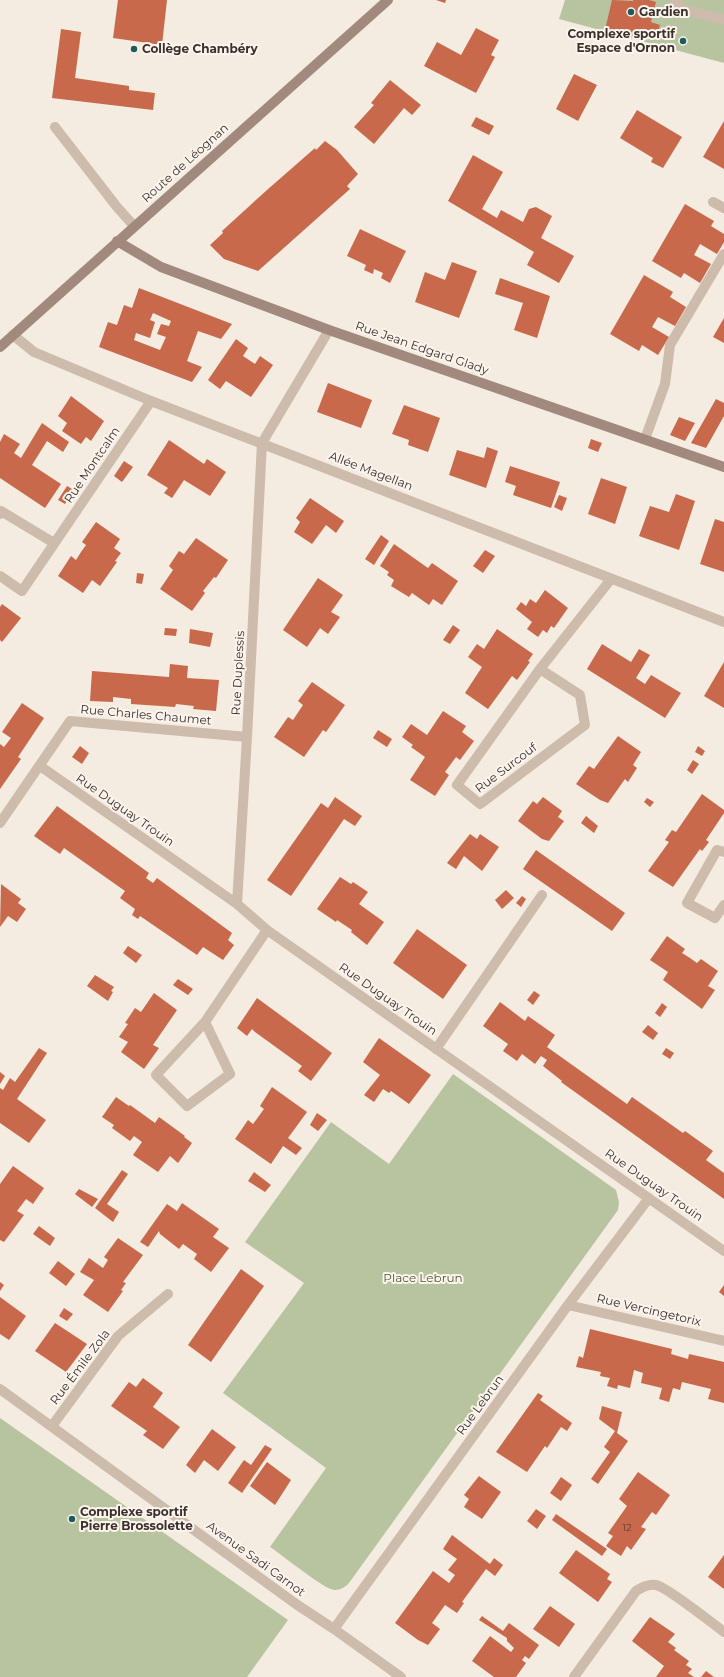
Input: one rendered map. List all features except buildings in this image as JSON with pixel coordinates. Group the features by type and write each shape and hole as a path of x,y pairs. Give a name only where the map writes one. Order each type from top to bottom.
{"street":[{"name":"Route de Léognan","path":"0,346 388,0"},
{"path":"675,0 679,8 724,20"},
{"path":"55,127 117,207 134,226"},
{"path":"713,202 724,208"},
{"name":"Rue Jean Edgard Glady","path":"116,242 161,267 330,330 724,467"},
{"path":"645,439 665,384 670,345 724,254"},
{"path":"262,443 330,330"},
{"name":"Allée Magellan","path":"13,335 34,352 151,401 724,622"},
{"name":"Rue Montcalm","path":"0,576 22,591 151,401"},
{"name":"Rue Duplessis","path":"237,904 262,443"},
{"path":"0,514 1,511 54,543"},
{"name":"Rue Surcouf","path":"540,669 580,695 585,725 480,804 457,786 540,669 611,579"},
{"name":"Rue Charles Chaumet","path":"0,823 70,721 247,738"},
{"name":"Rue Duguay Trouin","path":"40,766 237,904 266,930 724,1251"},
{"path":"724,852 717,850 687,903 715,918 724,905"},
{"path":"436,1049 542,895"},
{"path":"205,1022 230,1074 187,1106 156,1075 205,1022 266,930"},
{"name":"Rue Lebrun","path":"334,1629 568,1305 649,1198"},
{"name":"Rue Émile Zola","path":"52,1426 118,1336 168,1294"},
{"name":"Rue Vercingetorix","path":"568,1305 724,1341"},
{"name":"Avenue Sadi Carnot","path":"0,1389 396,1675"},
{"path":"574,1677 636,1591 647,1585 658,1585 724,1632"}],"green space":[{"name":"Complexe sportif Espace d'Ornon","path":"565,0 724,0 724,63 559,19"},
{"name":"Place Lebrun","path":"453,1074 616,1190 619,1202 618,1210 349,1583 343,1588 335,1590 330,1589 313,1579 270,1547 326,1468 223,1393 304,1283 245,1242 331,1122 389,1164"},
{"name":"Complexe sportif Pierre Brossolette","path":"0,1418 288,1620 247,1677 0,1677"}],"place":[{"name":"Gardien","path":"631,12"},
{"name":"Complexe sportif Espace d'Ornon","path":"683,41"},
{"name":"Collège Chambéry","path":"134,49"},
{"name":"Complexe sportif Pierre Brossolette","path":"72,1519"}]}
